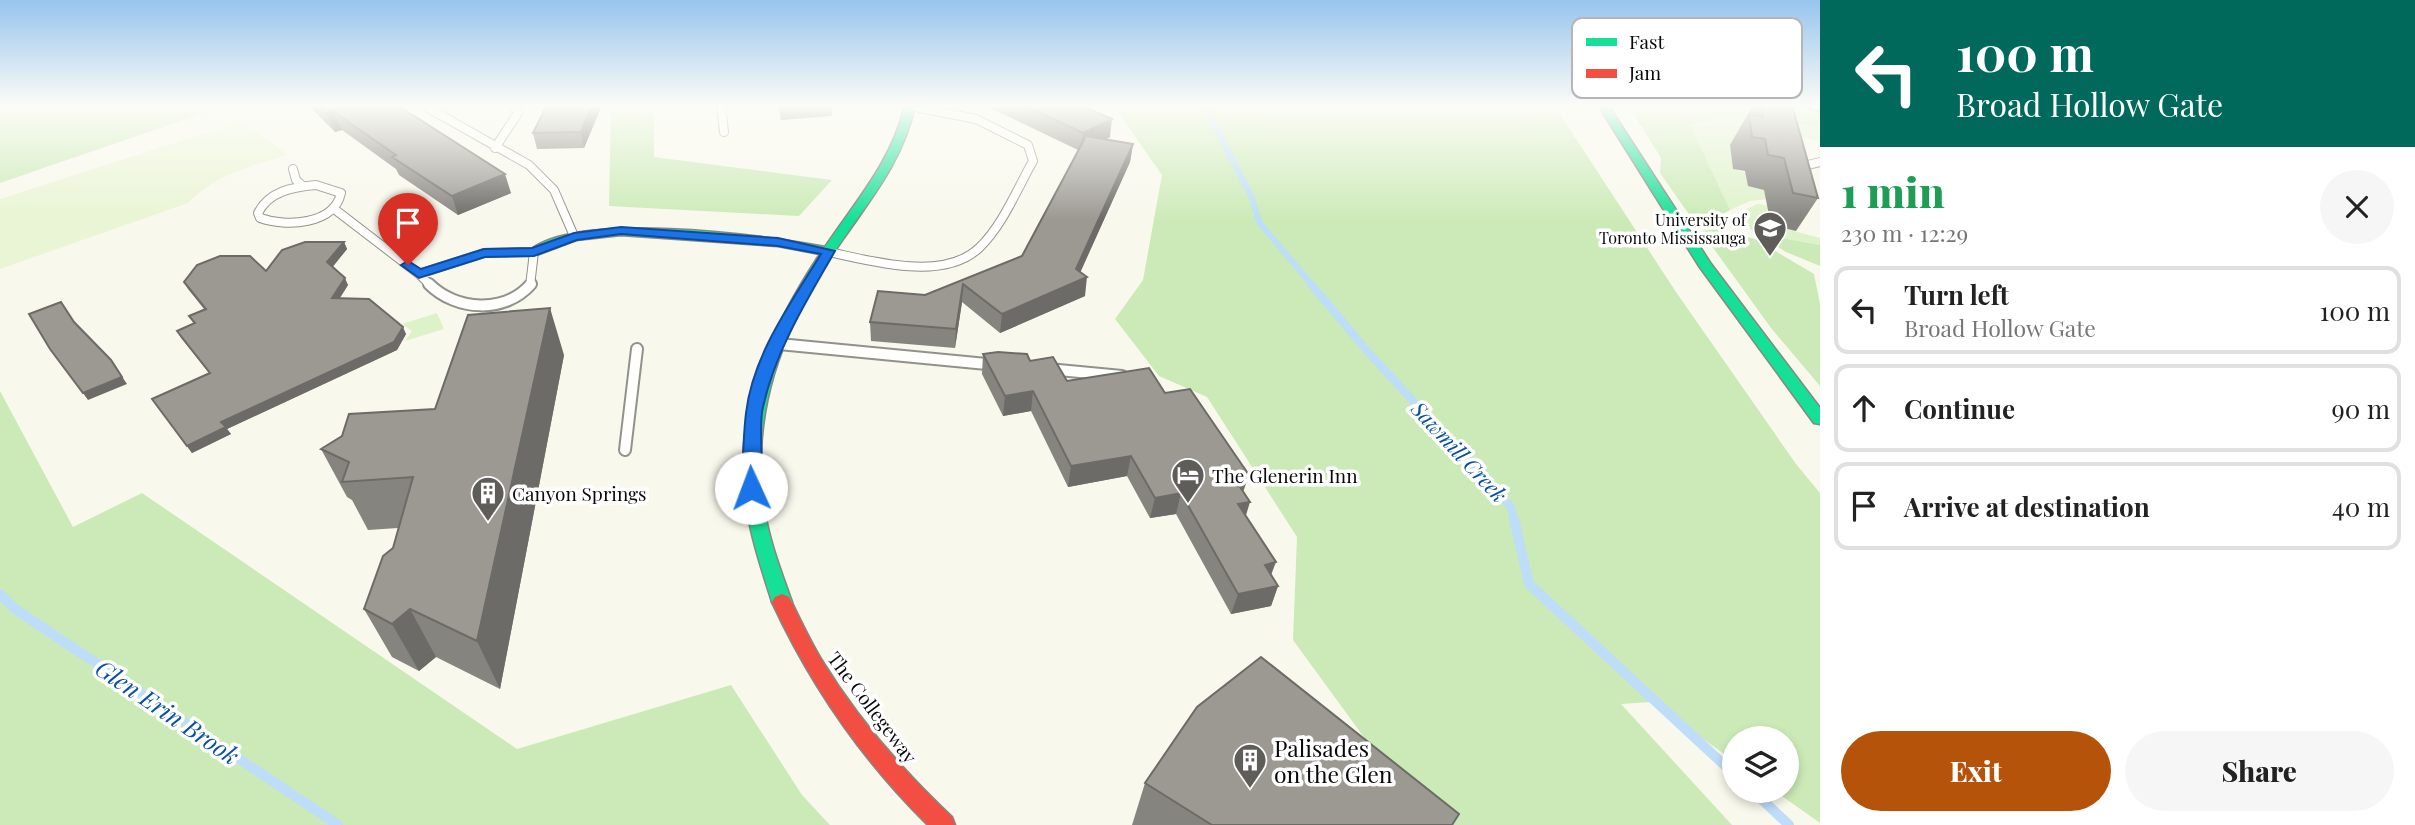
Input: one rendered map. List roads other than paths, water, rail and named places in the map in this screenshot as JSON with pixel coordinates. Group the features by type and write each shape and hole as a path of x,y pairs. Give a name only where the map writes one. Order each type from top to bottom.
{"street":[{"name":"The Collegeway","path":"901,144 829,251 775,343 754,411 750,456 756,530 775,592 818,672 857,727 873,749 944,825"},
{"path":"1627,144 1681,231 1733,306 1820,419"},
{"path":"534,252 574,236 621,231 778,242 829,251"}],"lane":[{"path":"487,144 529,165 554,190 574,236"},
{"path":"495,148 498,144"},
{"path":"829,251 878,263 912,266 950,262 978,249 1033,161 1024,144"},
{"path":"1801,184 1800,167 1820,162"},
{"path":"293,169 296,180 303,186"},
{"path":"303,186 336,188 341,199 333,208 318,217 291,224 261,218 258,213 267,200 303,186"},
{"path":"333,208 419,274 441,296 469,306 487,306 523,294 531,285 534,252 484,253 419,274"},
{"path":"775,343 1014,366"},
{"path":"625,450 637,349"},
{"path":"1040,368 1129,376"}],"waterway":[{"name":"Sawmill Creek","path":"1224,144 1252,198 1259,222 1313,286"},
{"name":"Sawmill Creek","path":"1311,284 1368,352 1511,507 1514,521"},
{"name":"Sawmill Creek","path":"1514,519 1529,584 1722,763"},
{"name":"Glen Erin Brook","path":"0,594 15,609 338,825"},
{"name":"Sawmill Creek","path":"1766,803 1789,825"}],"place":[{"name":"University of Toronto Mississauga","path":"1770,258"},
{"name":"The Glenerin Inn","path":"1188,505"},
{"name":"Canyon Springs","path":"488,523"},
{"name":"Palisades on the Glen","path":"1250,790"}]}
